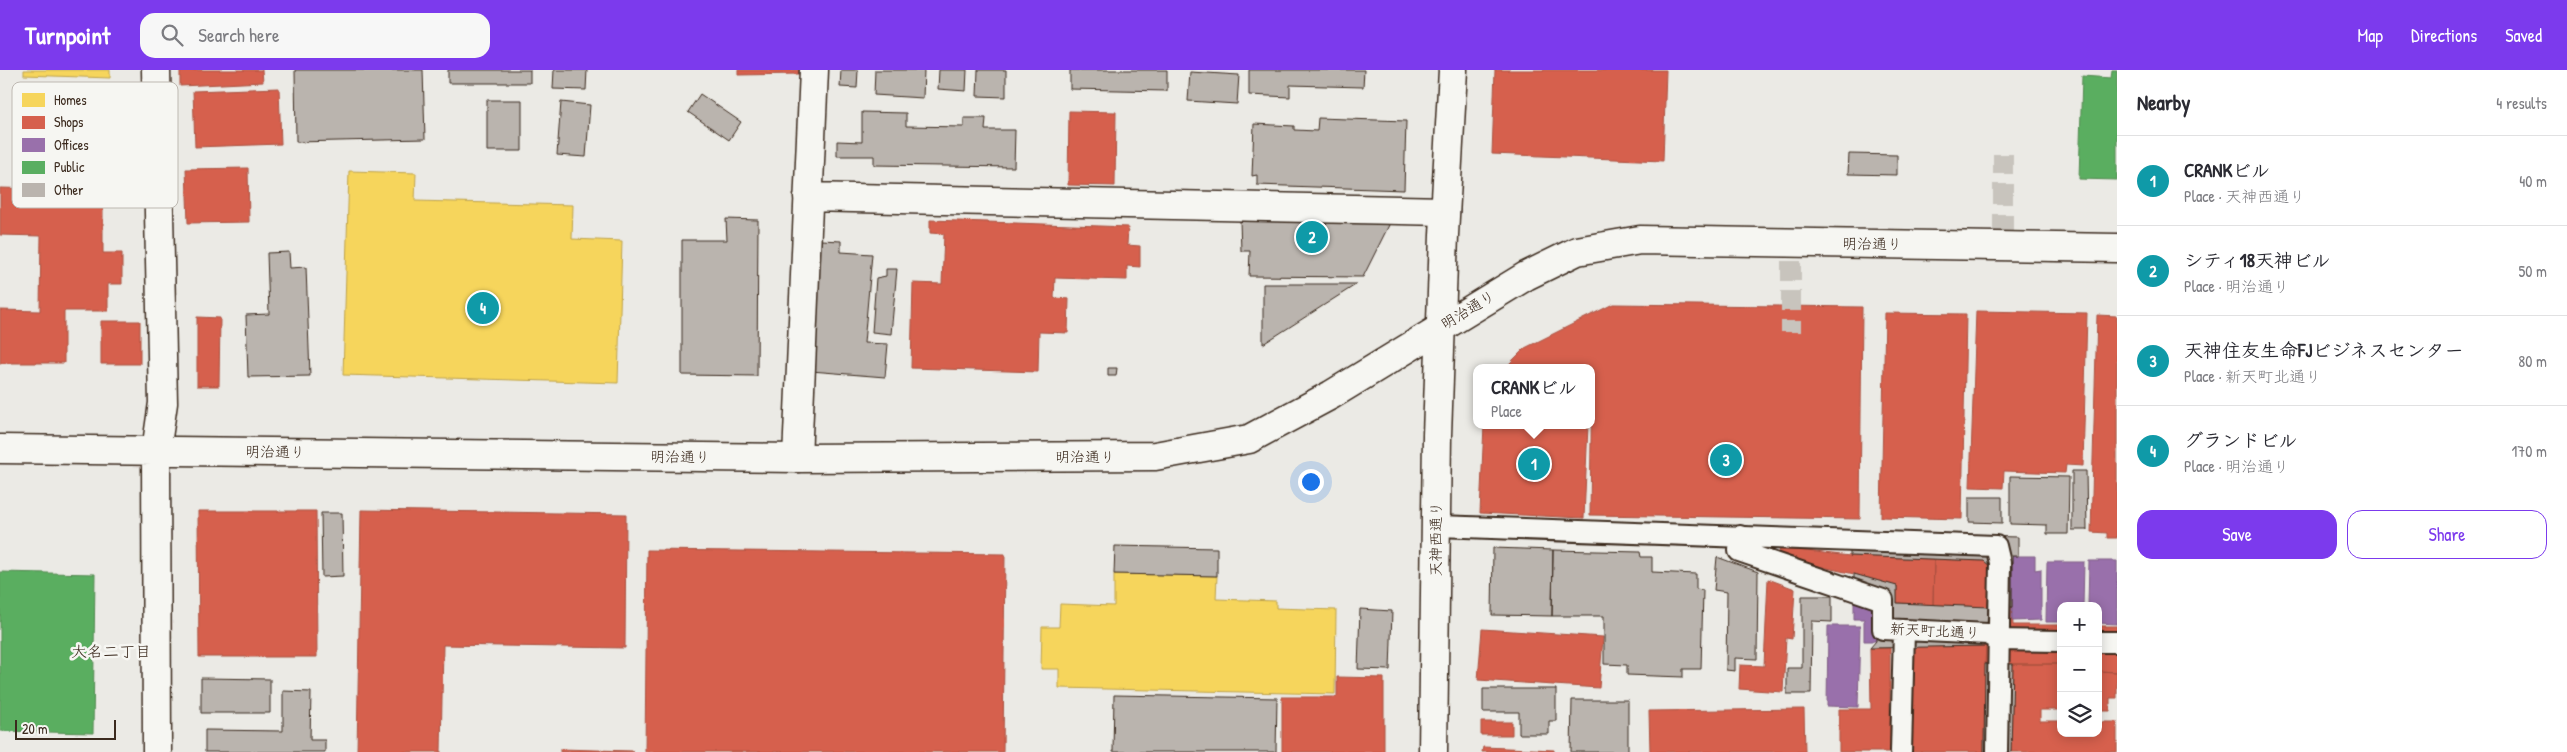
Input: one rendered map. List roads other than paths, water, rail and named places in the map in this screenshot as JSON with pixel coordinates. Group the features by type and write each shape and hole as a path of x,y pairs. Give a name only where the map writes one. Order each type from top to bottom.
{"street":[{"path":"797,458 814,70"},
{"name":"天神西通り","path":"1433,752 1438,526 1437,435 1445,211 1453,70"},
{"path":"808,197 1445,211"},
{"path":"157,752 156,451 164,403 159,208"},
{"name":"明治通り","path":"0,449 797,458 1155,456 1249,439 1331,395 1441,325 1526,276 1577,251 1640,240 2117,248"},
{"path":"1438,526 1996,546 2000,564 1997,752"},
{"name":"新天町北通り","path":"1740,536 1739,551 1883,600 1883,629 1988,634 1999,640 2057,641"},
{"path":"1900,752 1904,630"},
{"path":"2102,642 2117,642"}],"tunnel":[{"path":"2003,154 2003,237"},
{"path":"1791,231 1791,332"}],"place":[{"name":"シティ18天神ビル","path":"1312,237"},
{"name":"グランドビル","path":"483,308"},
{"name":"天神住友生命FJビジネスセンター","path":"1726,460"},
{"name":"CRANKビル","path":"1534,464"}],"district":[{"name":"大名二丁目","path":"111,651"}]}
